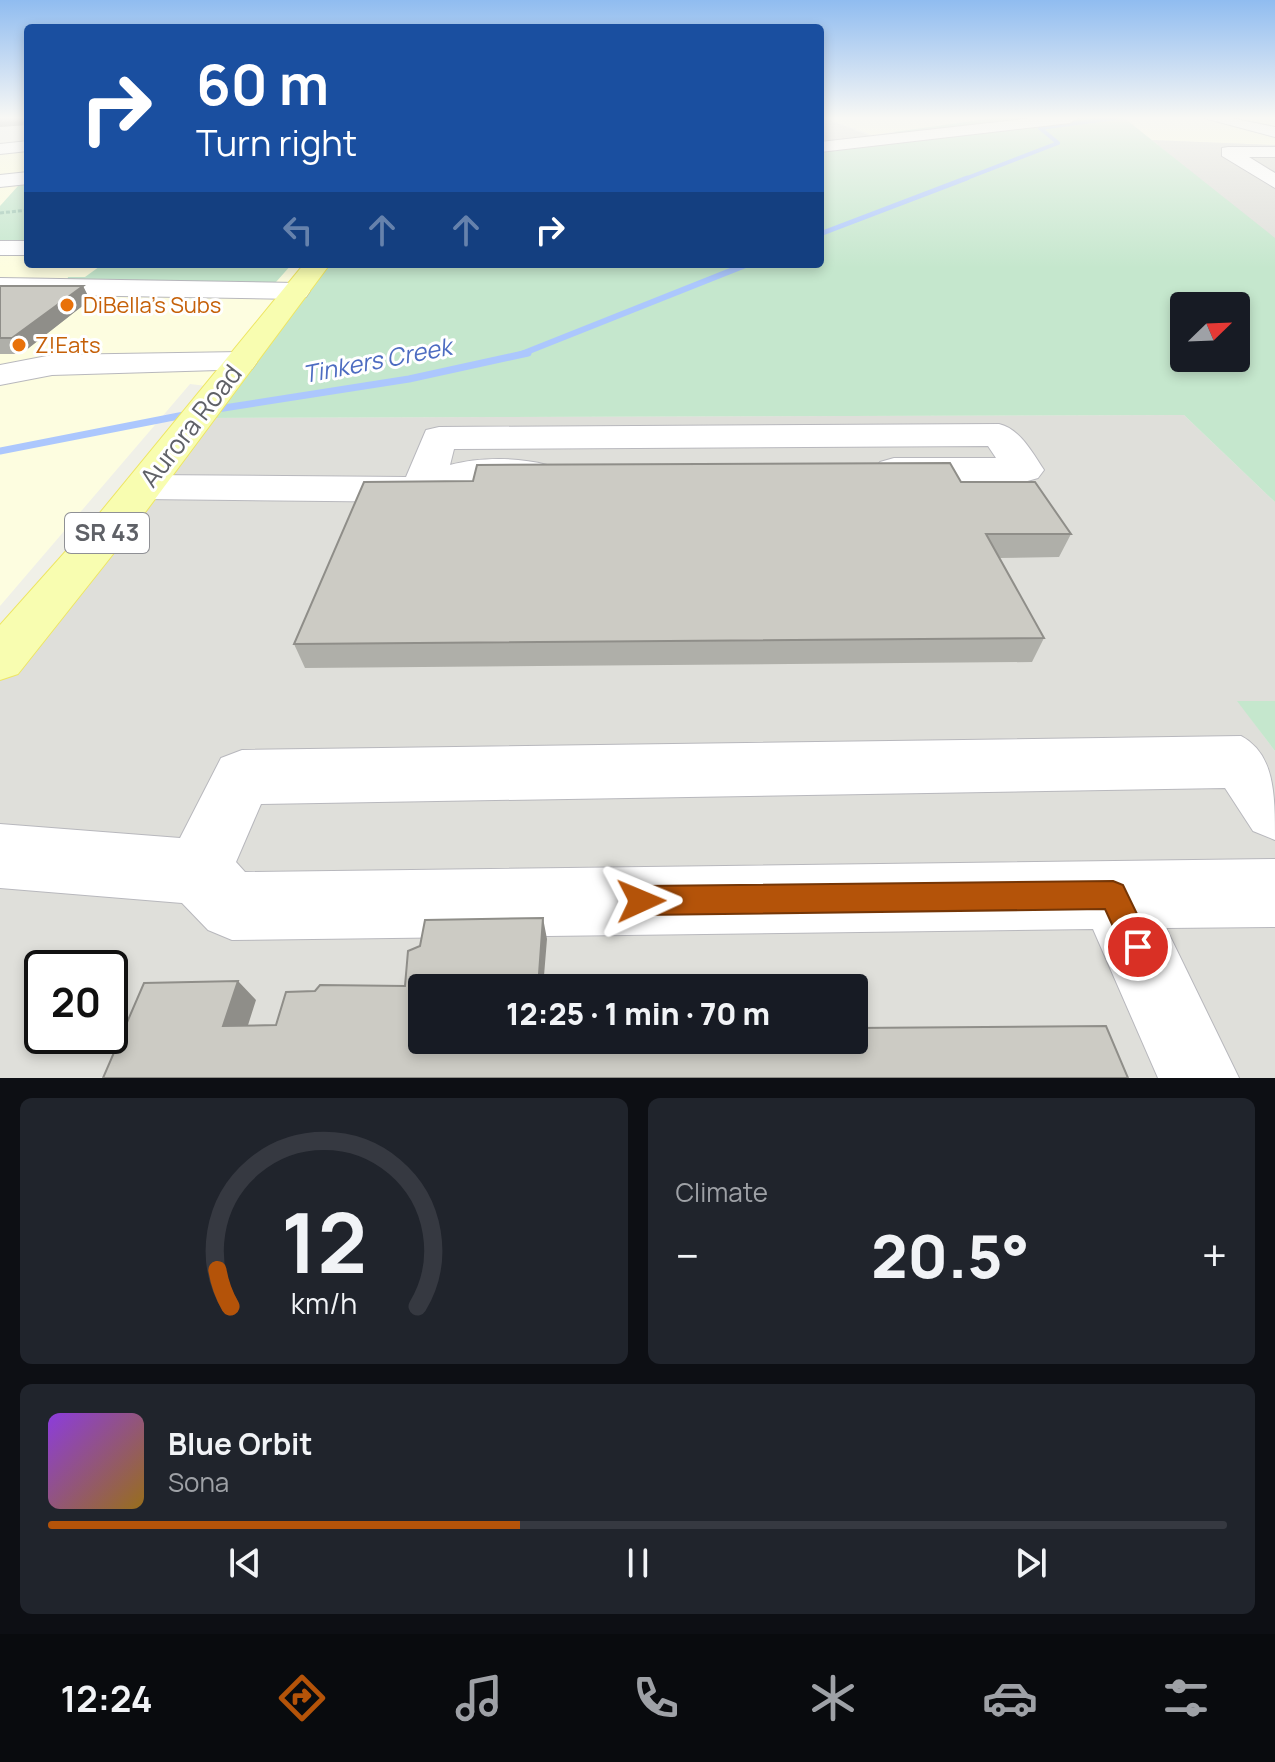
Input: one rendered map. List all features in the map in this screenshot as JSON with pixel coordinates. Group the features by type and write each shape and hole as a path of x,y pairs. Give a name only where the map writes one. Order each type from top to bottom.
{"main road":[{"name":"Aurora Road","path":"0,660 143,487 314,268"}],"street":[{"path":"1254,168 1275,182"},
{"path":"0,181 24,178"},
{"path":"0,248 24,248"},
{"path":"25,286 67,268"},
{"path":"25,286 296,291"},
{"path":"3,373 91,363 232,375"},
{"path":"143,487 422,490 464,473 1024,470 999,435 439,438 422,490"},
{"path":"198,872 242,777 1241,762 1275,811"},
{"path":"0,856 198,872 232,906 1275,893"},
{"path":"1113,895 1199,1078"}],"path":[{"path":"0,213 24,210"}],"shaded area":[{"path":"0,168 24,168 24,268 315,268 223,388 190,384 0,606"},
{"path":"824,168 1187,168 1275,238 1275,502 1184,415 198,418 314,268 824,268"},
{"path":"1185,168 1275,168 1275,244"},
{"path":"24,185 24,245 0,245 0,206 18,186"},
{"path":"97,268 288,268 276,282 261,287 67,281 68,277 85,277"},
{"path":"1184,415 1275,502 1275,701 1238,701 1275,751 1275,1078 0,1078 0,661 198,418"},
{"path":"1237,701 1275,701 1275,751"}],"building":[{"path":"0,286 83,286 12,338 0,338"},
{"path":"950,463 961,482 1035,482 1071,534 986,534 1044,638 294,644 364,482 473,481 477,465"},
{"path":"543,918 539,974 408,974 408,1054 868,1054 868,1028 1106,1026 1128,1078 103,1078 113,1054 128,1054 128,1020 144,983 238,981 223,1026 276,1025 286,992 315,991 320,985 405,986 408,951 420,946 425,920"}],"waterway":[{"name":"Tinkers Creek","path":"962,180 992,168"},
{"name":"Tinkers Creek","path":"824,232 967,178"},
{"name":"Tinkers Creek","path":"519,355 738,268"},
{"name":"Tinkers Creek","path":"519,355 528,353"},
{"name":"Tinkers Creek","path":"211,410 409,379 519,355"},
{"name":"Tinkers Creek","path":"0,451 189,414"}],"place":[{"name":"DiBella's Subs","path":"67,305"},
{"name":"Z!Eats","path":"19,345"}],"route":[{"path":"641,901 1113,895 1138,947"}]}
